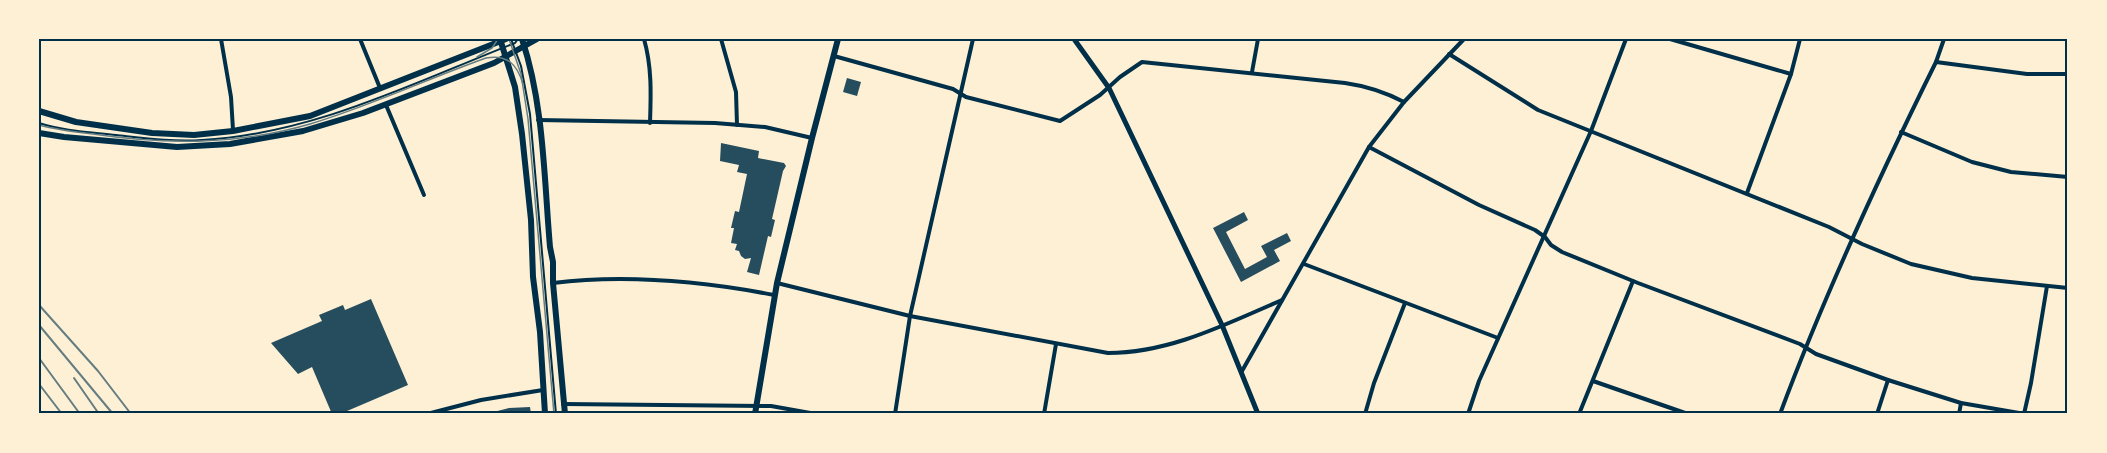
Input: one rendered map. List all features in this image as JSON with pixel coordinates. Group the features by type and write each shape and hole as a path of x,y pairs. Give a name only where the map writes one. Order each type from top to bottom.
{"main road":[{"path":"39,133 162,146 222,144 303,131 386,105 494,63 506,56 521,41 537,39"},
{"path":"754,414 777,283 838,39"},
{"path":"521,41 532,74 538,120 565,414"},
{"path":"39,111 76,122 152,133 194,135 233,131 301,118 502,42 515,87 522,134 531,220 533,277 540,332 545,414"}],"street":[{"path":"221,39 231,97 233,131"},
{"path":"360,39 380,88"},
{"path":"644,39 652,88 650,123"},
{"path":"722,39 736,92 737,125"},
{"path":"895,414 910,316 973,39"},
{"path":"1074,39 1109,88 1222,325 1258,414"},
{"path":"1252,72 1258,39"},
{"path":"1242,371 1369,147 1404,102 1464,39"},
{"path":"1468,414 1479,381 1591,131 1626,39"},
{"path":"1670,39 1791,74"},
{"path":"1747,193 1791,74 1800,39"},
{"path":"1780,414 1851,238 1936,62 1944,39"},
{"path":"1449,54 1538,110 1747,193 1911,264 1972,278 2068,288"},
{"path":"833,56 953,89 967,97 1060,121 1109,88 1120,77 1142,62 1360,85 1390,94 1404,102"},
{"path":"1936,62 2027,74 2068,74"},
{"path":"386,105 424,195"},
{"path":"538,120 737,125 765,127 812,138"},
{"path":"1901,132 1972,162 2011,172 2068,177"},
{"path":"1369,147 1479,205 1535,230 1562,252 1816,354 1961,403 2024,414 2047,286"},
{"path":"1304,264 1498,338"},
{"path":"553,283 617,278 674,281 775,296"},
{"path":"1579,414 1633,281"},
{"path":"777,283 910,316 1108,353 1133,353 1172,345 1282,300"},
{"path":"1365,414 1374,383 1405,303"},
{"path":"1044,414 1056,344"},
{"path":"1877,414 1888,380"},
{"path":"1593,381 1688,414"},
{"path":"427,414 481,400 544,390"},
{"path":"1959,414 1961,403"},
{"path":"564,404 771,405 816,414"}],"lane":[{"path":"511,39 515,46 530,114 556,414"},
{"path":"39,123 65,129 171,140 207,140 250,135 287,128 325,117 502,42 515,46"}],"building":[{"path":"847,78 861,82 857,96 843,92"},
{"path":"721,143 759,151 758,158 784,163 786,166 772,219 775,220 771,237 768,236 759,275 747,272 751,258 745,259 741,256 739,251 735,250 737,244 731,243 734,228 731,228 735,211 739,212 747,174 737,172 739,165 720,161"},
{"path":"1244,212 1248,220 1226,232 1245,269 1267,257 1261,246 1287,233 1291,241 1274,250 1280,261 1241,282 1213,228"},
{"path":"371,299 408,385 340,414 332,414 312,367 298,374 271,343 322,321 319,315 343,305 345,310"},
{"path":"530,407 531,414 486,414 509,408"}],"tram line":[{"path":"477,57 492,48 498,39"},
{"path":"509,39 521,74 528,119 554,414"},
{"path":"39,125 73,132 148,140 229,139 256,136 310,124 486,58 500,58 510,62 518,71 523,84"}],"railway":[{"path":"39,305 98,371 131,414"},
{"path":"39,325 113,414"},
{"path":"39,358 80,414"},
{"path":"74,378 99,414"},
{"path":"39,384 62,414"}]}
